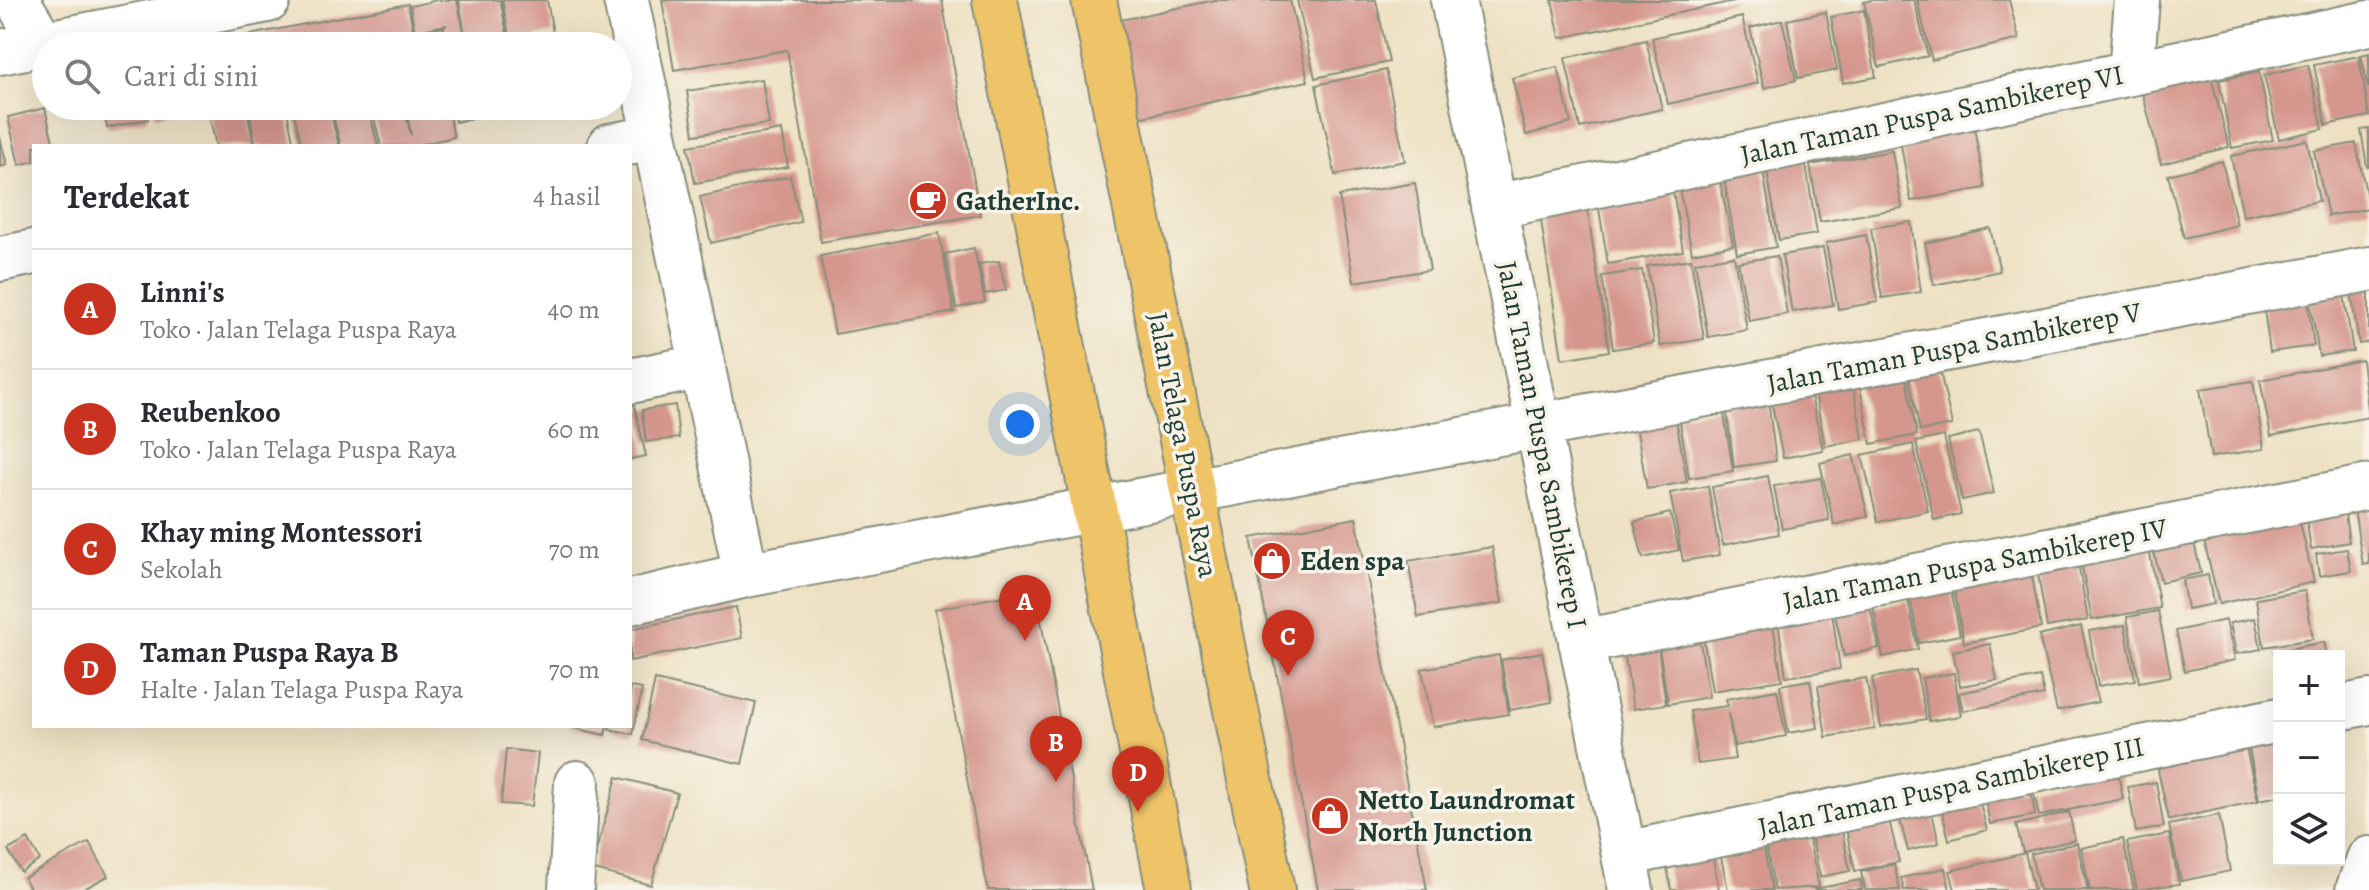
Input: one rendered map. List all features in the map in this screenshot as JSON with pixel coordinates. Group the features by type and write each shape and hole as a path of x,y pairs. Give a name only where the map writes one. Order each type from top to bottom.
{"main road":[{"path":"995,0 1169,890"},
{"name":"Jalan Telaga Puspa Raya","path":"1094,0 1272,890"}],"street":[{"path":"17,0 36,32"},
{"path":"104,32 268,0"},
{"path":"626,0 746,575"},
{"name":"Jalan Taman Puspa Sambikerep I","path":"1453,0 1628,872"},
{"path":"2131,73 2137,0"},
{"name":"Jalan Taman Puspa Sambikerep VI","path":"1494,207 2369,23"},
{"path":"0,52 32,46"},
{"path":"621,144 655,138"},
{"path":"0,259 32,252"},
{"name":"Jalan Taman Puspa Sambikerep V","path":"632,602 746,575 2369,269"},
{"path":"632,381 703,366"},
{"name":"Jalan Taman Puspa Sambikerep IV","path":"1581,642 2369,487"},
{"path":"2345,707 2369,702"},
{"name":"Jalan Taman Puspa Sambikerep III","path":"1628,872 2273,721"},
{"path":"571,890 577,783"},
{"path":"2358,890 2369,859"}],"building":[{"path":"438,0 457,0 464,32 445,32 444,27 447,25 415,31 410,6"},
{"path":"459,0 500,0 507,32 464,32"},
{"path":"502,0 547,0 553,32 508,32"},
{"path":"662,0 942,0 980,215 821,242 787,50 674,70"},
{"path":"1215,0 1290,0 1308,81 1138,118 1116,21"},
{"path":"1297,0 1376,0 1389,62 1315,78"},
{"path":"1552,0 1735,0 1735,1 1560,38"},
{"path":"1914,0 1928,56 1879,67 1864,2"},
{"path":"1917,0 2009,0 2019,39 1932,60"},
{"path":"408,4 413,32 264,32"},
{"path":"1864,10 1876,77 1843,83 1831,17"},
{"path":"1826,12 1837,70 1798,78 1787,20"},
{"path":"1742,17 1758,83 1668,104 1652,38"},
{"path":"1782,20 1796,80 1764,88 1750,28"},
{"path":"443,27 444,32 422,32"},
{"path":"1646,40 1662,109 1580,128 1565,58"},
{"path":"2369,53 2369,87 2368,87 2361,55"},
{"path":"2359,56 2369,116 2326,125 2314,65"},
{"path":"2308,65 2323,129 2279,139 2264,75"},
{"path":"1558,67 1571,123 1526,135 1512,78"},
{"path":"1386,70 1405,161 1335,175 1316,85"},
{"path":"2259,72 2273,140 2232,148 2219,80"},
{"path":"2210,73 2229,147 2161,164 2142,91"},
{"path":"762,79 769,124 694,135 687,91"},
{"path":"32,111 32,120 48,120 54,144 32,144 32,162 19,165 8,117"},
{"path":"106,120 143,120 107,128"},
{"path":"210,120 249,120 254,144 216,144"},
{"path":"251,120 289,120 294,144 256,144"},
{"path":"296,120 332,120 338,144 302,144"},
{"path":"334,120 372,120 378,144 340,144"},
{"path":"374,120 407,120 411,135 408,120 450,120 454,137 423,144 380,144"},
{"path":"1974,127 1985,188 1911,201 1900,140"},
{"path":"2369,129 2369,167 2367,167 2361,130"},
{"path":"782,130 788,167 695,183 688,146"},
{"path":"0,137 7,165 0,167"},
{"path":"2307,140 2319,201 2243,216 2231,156"},
{"path":"2356,143 2369,208 2328,216 2314,151"},
{"path":"1892,151 1902,208 1820,222 1810,165"},
{"path":"1805,159 1817,234 1779,240 1766,165"},
{"path":"2222,161 2237,225 2184,238 2168,175"},
{"path":"1762,165 1776,247 1737,254 1723,172"},
{"path":"1718,170 1733,245 1692,253 1677,178"},
{"path":"790,176 801,222 711,243 700,197"},
{"path":"1415,183 1430,270 1354,282 1339,196"},
{"path":"1673,191 1683,251 1608,264 1598,203"},
{"path":"1587,207 1609,351 1562,359 1540,214"},
{"path":"1911,222 1921,292 1882,298 1871,228"},
{"path":"1990,228 2000,271 1934,285 1925,243"},
{"path":"939,233 954,312 835,334 820,256"},
{"path":"1866,235 1878,302 1838,309 1826,243"},
{"path":"974,248 985,302 956,308 945,254"},
{"path":"1823,248 1833,305 1792,312 1782,255"},
{"path":"1734,256 1747,330 1708,337 1695,262"},
{"path":"1777,256 1787,314 1749,321 1738,262"},
{"path":"1691,259 1704,339 1660,346 1647,266"},
{"path":"999,261 1006,290 985,294 979,264"},
{"path":"1642,270 1654,343 1613,349 1602,276"},
{"path":"2369,281 2369,342 2359,344 2350,284"},
{"path":"2343,288 2353,351 2319,356 2309,294"},
{"path":"2307,296 2314,346 2270,352 2263,302"},
{"path":"2362,360 2369,417 2271,436 2260,380"},
{"path":"1939,367 1952,425 1920,431 1908,373"},
{"path":"1904,368 1917,435 1871,444 1858,377"},
{"path":"1850,370 1863,439 1825,446 1812,377"},
{"path":"2253,381 2264,449 2211,457 2200,389"},
{"path":"1808,382 1823,450 1783,458 1769,390"},
{"path":"632,396 646,456 632,459"},
{"path":"1768,400 1776,461 1734,467 1726,406"},
{"path":"675,405 679,438 646,442 642,410"},
{"path":"1723,408 1733,471 1689,478 1679,415"},
{"path":"1676,419 1687,482 1647,489 1636,426"},
{"path":"1979,432 1994,493 1962,500 1948,439"},
{"path":"1944,436 1961,514 1934,520 1916,442"},
{"path":"1913,444 1928,511 1878,522 1862,455"},
{"path":"1853,455 1868,516 1834,525 1820,463"},
{"path":"1768,476 1779,534 1723,545 1712,487"},
{"path":"1821,478 1829,520 1782,529 1774,486"},
{"path":"1708,486 1720,555 1683,561 1670,493"},
{"path":"2343,500 2349,542 2311,549 2304,506"},
{"path":"2369,500 2369,564 2363,565 2353,503"},
{"path":"2297,510 2314,582 2219,604 2202,532"},
{"path":"1670,513 1679,550 1643,558 1634,522"},
{"path":"1356,518 1427,890 1318,890 1251,538"},
{"path":"2193,538 2201,573 2161,582 2153,547"},
{"path":"1492,547 1502,603 1418,617 1408,561"},
{"path":"2149,549 2160,608 2092,620 2081,562"},
{"path":"2347,549 2351,571 2319,576 2316,554"},
{"path":"2078,562 2088,620 2047,627 2037,569"},
{"path":"2031,570 2041,628 1964,643 1953,584"},
{"path":"2208,575 2213,604 2187,609 2182,580"},
{"path":"1950,584 1960,635 1919,643 1909,592"},
{"path":"1035,590 1092,890 988,890 935,609"},
{"path":"2305,591 2313,639 2264,647 2256,599"},
{"path":"1908,600 1918,649 1883,657 1873,607"},
{"path":"1869,602 1879,648 1844,656 1834,610"},
{"path":"736,607 742,638 632,661 632,629"},
{"path":"2158,611 2171,676 2139,682 2127,617"},
{"path":"1832,612 1840,669 1786,677 1778,620"},
{"path":"2255,618 2261,649 2236,654 2230,623"},
{"path":"2226,620 2235,660 2185,671 2176,631"},
{"path":"1773,625 1782,680 1712,691 1703,636"},
{"path":"2125,625 2135,680 2098,686 2089,631"},
{"path":"2081,626 2098,702 2057,711 2039,636"},
{"path":"1699,636 1709,697 1668,704 1658,642"},
{"path":"1657,639 1666,704 1633,709 1623,644"},
{"path":"2324,642 2326,650 2285,650"},
{"path":"1990,644 1997,680 1960,686 1953,651"},
{"path":"1542,652 1552,702 1510,710 1501,660"},
{"path":"1499,655 1509,714 1433,727 1422,669"},
{"path":"1916,670 1926,719 1881,727 1872,678"},
{"path":"1954,673 1961,716 1929,721 1922,678"},
{"path":"2040,677 2044,695 1963,711 1959,693"},
{"path":"1866,678 1875,729 1826,737 1818,686"},
{"path":"655,680 756,703 742,764 642,740"},
{"path":"1810,680 1818,728 1788,733 1780,685"},
{"path":"632,687 642,689 633,734 609,729 632,728"},
{"path":"1777,690 1786,736 1735,746 1728,713 1735,759 1698,764 1690,711 1728,706 1726,699"},
{"path":"2273,723 2273,797 2259,800 2245,728"},
{"path":"574,728 607,728 605,735"},
{"path":"2245,743 2258,801 2169,820 2156,761"},
{"path":"506,749 538,753 532,806 501,804"},
{"path":"2117,769 2123,799 2039,816 2032,786"},
{"path":"617,777 677,793 651,885 591,869"},
{"path":"2156,782 2164,827 2136,832 2128,787"},
{"path":"2030,786 2035,815 1990,824 1984,795"},
{"path":"1976,788 1987,830 1949,840 1939,798"},
{"path":"1931,808 1939,843 1908,851 1899,816"},
{"path":"1887,811 1899,862 1855,871 1844,819"},
{"path":"2069,812 2075,840 2023,852 2016,825"},
{"path":"2219,815 2230,871 2181,881 2169,825"},
{"path":"1839,816 1850,871 1820,877 1808,821"},
{"path":"1807,830 1819,887 1775,890 1764,839"},
{"path":"2169,834 2179,884 2137,890 2127,842"},
{"path":"28,839 40,860 21,872 8,850"},
{"path":"2123,839 2134,890 2090,890 2081,848"},
{"path":"1762,840 1772,890 1728,890 1719,848"},
{"path":"89,842 108,876 82,890 31,890 24,878"},
{"path":"2077,843 2088,890 2039,890 2031,854"},
{"path":"1711,847 1719,890 1671,890 1665,855"},
{"path":"2025,853 2034,890 1955,890 1950,871"},
{"path":"1894,864 1900,890 1865,890 1861,872"},
{"path":"1945,868 1950,890 1904,890 1901,878"},
{"path":"1860,880 1862,890 1814,889"}],"place":[{"name":"GatherInc.","path":"928,201"},
{"name":"Eden spa","path":"1272,561"},
{"name":"Linni's","path":"1025,641"},
{"name":"Khay ming Montessori","path":"1288,676"},
{"name":"Reubenkoo","path":"1056,782"},
{"name":"Taman Puspa Raya B","path":"1138,812"},
{"name":"Netto Laundromat North Junction","path":"1330,816"}]}
